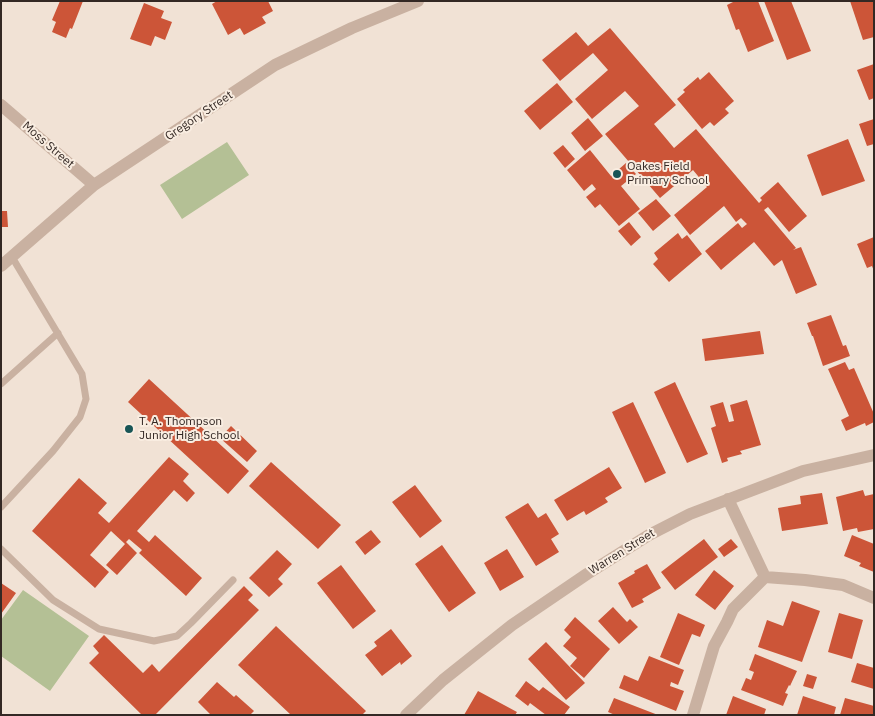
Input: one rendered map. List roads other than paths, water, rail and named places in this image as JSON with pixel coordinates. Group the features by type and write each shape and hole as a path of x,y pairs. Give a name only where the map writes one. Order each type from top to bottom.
{"street":[{"name":"Gregory Street","path":"1,266 94,185 276,64 352,28 418,1"},
{"name":"Moss Street","path":"1,105 94,185"},
{"name":"Warren Street","path":"406,715 443,680 512,626 580,579 649,535 690,514 803,471 874,455"},
{"path":"728,499 765,577"},
{"path":"693,715 714,646 733,609 765,577 843,585 874,598"}],"lane":[{"path":"1,508 53,451 80,417 86,399 82,374 12,256"},
{"path":"1,384 58,333"},
{"path":"1,548 53,600 99,629 154,641 177,636 233,580"}],"place":[{"name":"Oakes Field Primary School","path":"617,174"},
{"name":"T. A. Thompson Junior High School","path":"129,429"}]}
